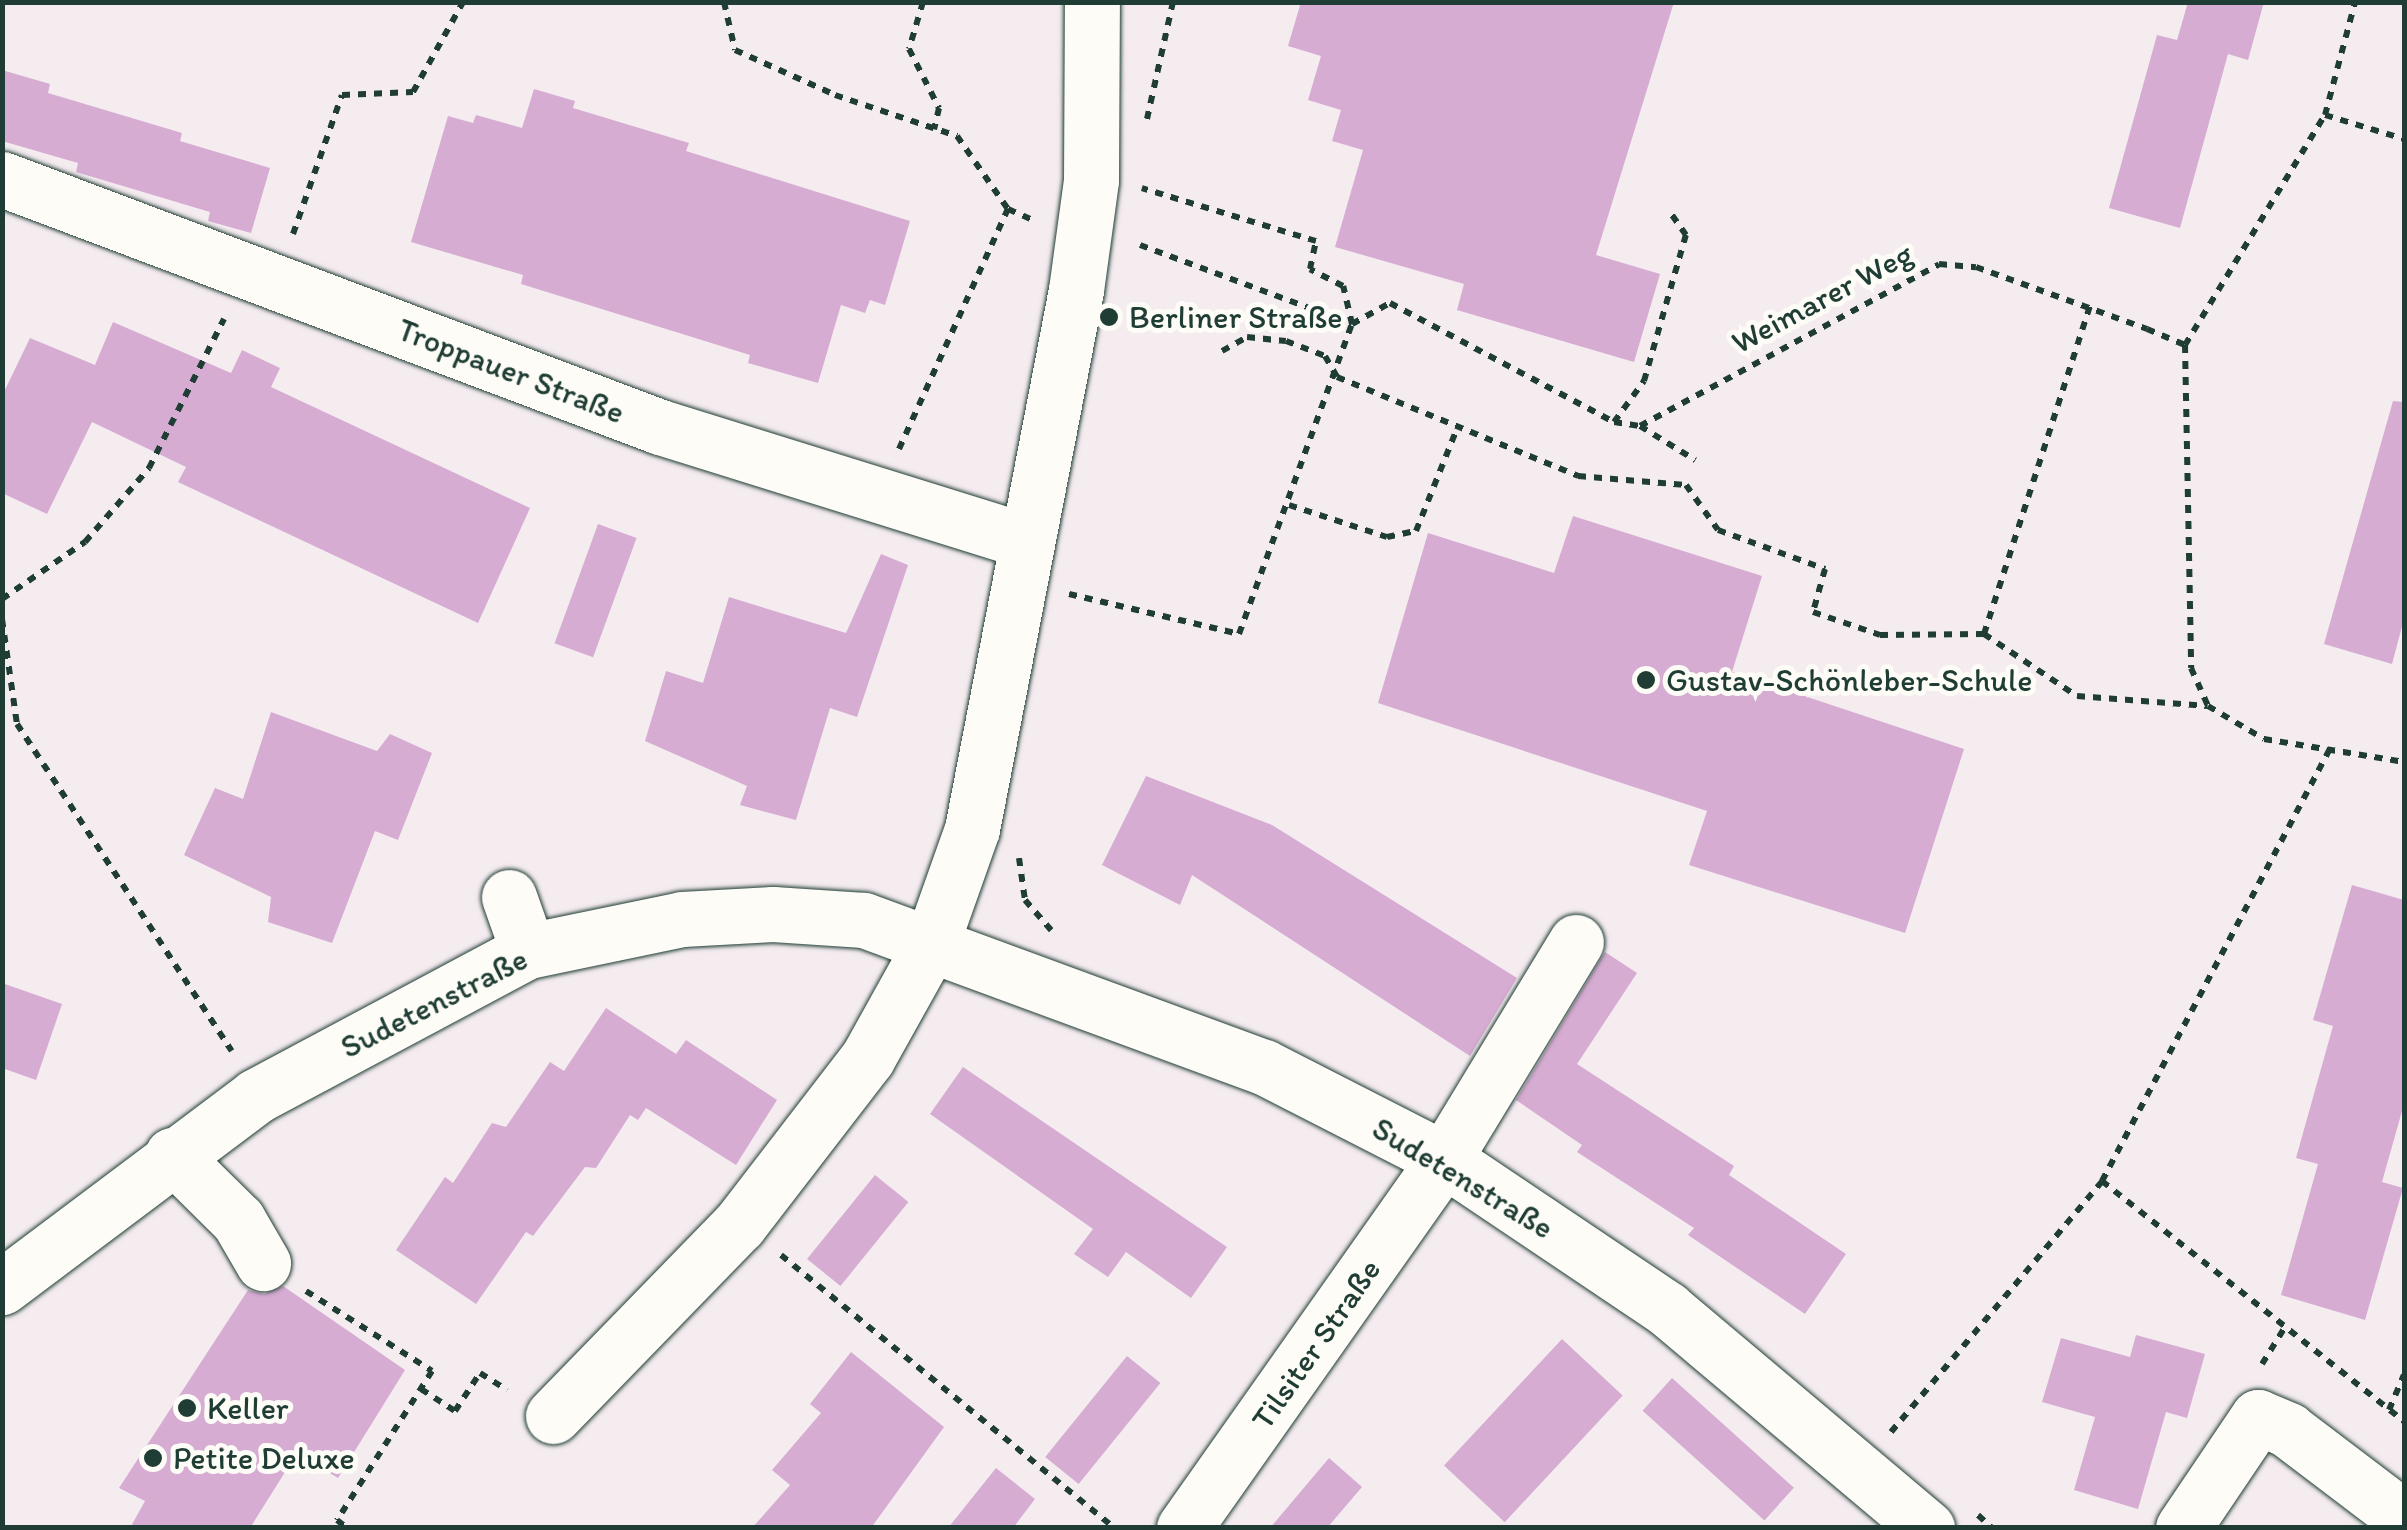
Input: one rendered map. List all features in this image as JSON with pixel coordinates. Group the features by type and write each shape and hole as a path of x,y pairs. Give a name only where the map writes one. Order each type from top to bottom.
{"street":[{"path":"553,1416 740,1225 867,1059 932,942 972,829 1091,180 1092,2"},
{"name":"Troppauer Straße","path":"2,180 660,426 1027,541"},
{"path":"509,898 528,951"},
{"name":"Sudetenstraße","path":"2,1287 172,1155 256,1096 528,951 682,919 774,914 864,920 1264,1066 1444,1159 1667,1309 1927,1528"},
{"name":"Tilsiter Straße","path":"1184,1528 1444,1159 1576,942"},
{"path":"172,1155 238,1220 264,1263"},
{"path":"2183,1528 2258,1417 2288,1430 2404,1518"}],"path":[{"path":"2,599 85,542 149,468 262,278 342,96 413,92 463,2"},
{"path":"724,2 734,50 957,136 1008,209 1046,226"},
{"path":"923,2 909,49 939,108 934,129"},
{"path":"1145,130 1173,2"},
{"path":"2208,706 2192,668 2185,345 2324,115 2355,2"},
{"path":"2324,115 2404,139"},
{"path":"1009,624 1057,632 1066,593 1239,634 1352,324 1342,286 1310,269 1316,241 1133,184 1091,180"},
{"path":"879,493 1008,209"},
{"path":"1614,422 1644,381 1686,235 1669,211"},
{"path":"1140,245 1352,324 1390,303 1614,422 1640,426 1694,460"},
{"name":"Weimarer Weg","path":"1640,426 1939,264 1976,267 2090,306 2185,345"},
{"path":"1984,634 2090,306"},
{"path":"1222,351 1247,337 1286,341 1325,356 1336,376 1578,476 1686,485 1718,530 1825,570 1813,612 1880,635 1984,634 2077,696 2208,706 2264,738 2404,762"},
{"path":"1289,504 1388,537 1416,531 1458,426"},
{"path":"2,619 17,724 256,1096"},
{"path":"1859,1470 2102,1182 2331,747"},
{"path":"2102,1182 2404,1421"},
{"path":"740,1225 1115,1528"},
{"path":"264,1263 432,1372 336,1520 348,1528"},
{"path":"420,1389 455,1411 480,1373 496,1383"},
{"path":"2389,1410 2404,1375"}],"building":[{"path":"1301,2 1674,2 1596,255 1660,274 1634,362 1457,310 1464,284 1335,247 1363,150 1332,141 1341,110 1308,100 1321,56 1288,46"},
{"path":"2188,2 2264,2 2248,60 2228,54 2180,228 2109,208 2157,35 2177,40"},
{"path":"2,70 50,84 48,93 182,133 180,141 270,168 251,233 208,221 210,212 76,172 78,163 2,141"},
{"path":"534,89 575,101 573,108 689,143 686,151 910,221 885,305 870,300 865,313 841,305 818,383 748,363 750,355 521,284 523,275 411,242 448,116 473,123 476,115 522,128"},
{"path":"113,322 231,373 242,350 280,368 271,387 530,508 478,623 178,482 186,467 92,422 47,514 2,493 2,396 30,338 95,365"},
{"path":"2393,401 2404,402 2404,619 2392,664 2324,644"},
{"name":"Gustav-Schönleber-Schule","path":"1573,516 1762,576 1732,672 1964,749 1905,933 1689,865 1707,811 1378,703 1428,533 1554,573"},
{"path":"598,524 637,538 593,657 555,643"},
{"path":"881,554 908,565 857,717 830,708 796,820 740,805 747,786 645,741 666,671 703,683 729,597 846,633"},
{"path":"271,712 377,751 390,734 432,753 398,840 375,831 332,943 268,922 271,897 184,855 215,788 243,799"},
{"path":"1146,776 1272,825 1517,978 1470,1056 1192,875 1180,905 1102,865"},
{"path":"2352,885 2404,900 2404,1104 2382,1182 2403,1188 2365,1320 2281,1295 2318,1164 2296,1158 2333,1026 2313,1020"},
{"path":"1605,952 1637,973 1577,1064 1734,1166 1729,1175 1846,1254 1805,1314 1688,1235 1694,1228 1577,1152 1582,1145 1516,1100"},
{"path":"2,983 62,1004 36,1080 2,1068"},
{"path":"606,1008 676,1054 686,1040 777,1100 736,1165 646,1108 638,1120 630,1115 596,1168 585,1167 533,1236 526,1232 476,1304 396,1250 445,1177 453,1183 492,1123 506,1127 550,1062 564,1071"},
{"path":"963,1067 1227,1247 1191,1298 1126,1252 1108,1277 1074,1254 1093,1229 930,1114"},
{"path":"875,1175 908,1202 840,1286 807,1259"},
{"path":"283,1286 405,1370 338,1478 297,1453 250,1528 130,1528 145,1501 119,1488 248,1290 264,1294"},
{"path":"2136,1335 2205,1354 2187,1418 2166,1412 2138,1509 2074,1490 2095,1417 2042,1402 2061,1338 2130,1357"},
{"path":"1562,1339 1623,1396 1505,1522 1444,1466"},
{"path":"851,1352 944,1427 871,1528 752,1528 790,1485 772,1470 821,1413 810,1404"},
{"path":"1127,1356 1160,1383 1079,1484 1045,1457"},
{"path":"1672,1378 1794,1488 1764,1520 1643,1411"},
{"path":"1329,1458 1362,1487 1327,1528 1270,1528"},
{"path":"996,1468 1035,1499 1013,1528 948,1528"}],"place":[{"name":"Berliner Straße","path":"1109,317"},
{"name":"Gustav-Schönleber-Schule","path":"1646,680"},
{"name":"Keller","path":"187,1408"},
{"name":"Petite Deluxe","path":"153,1458"}]}
